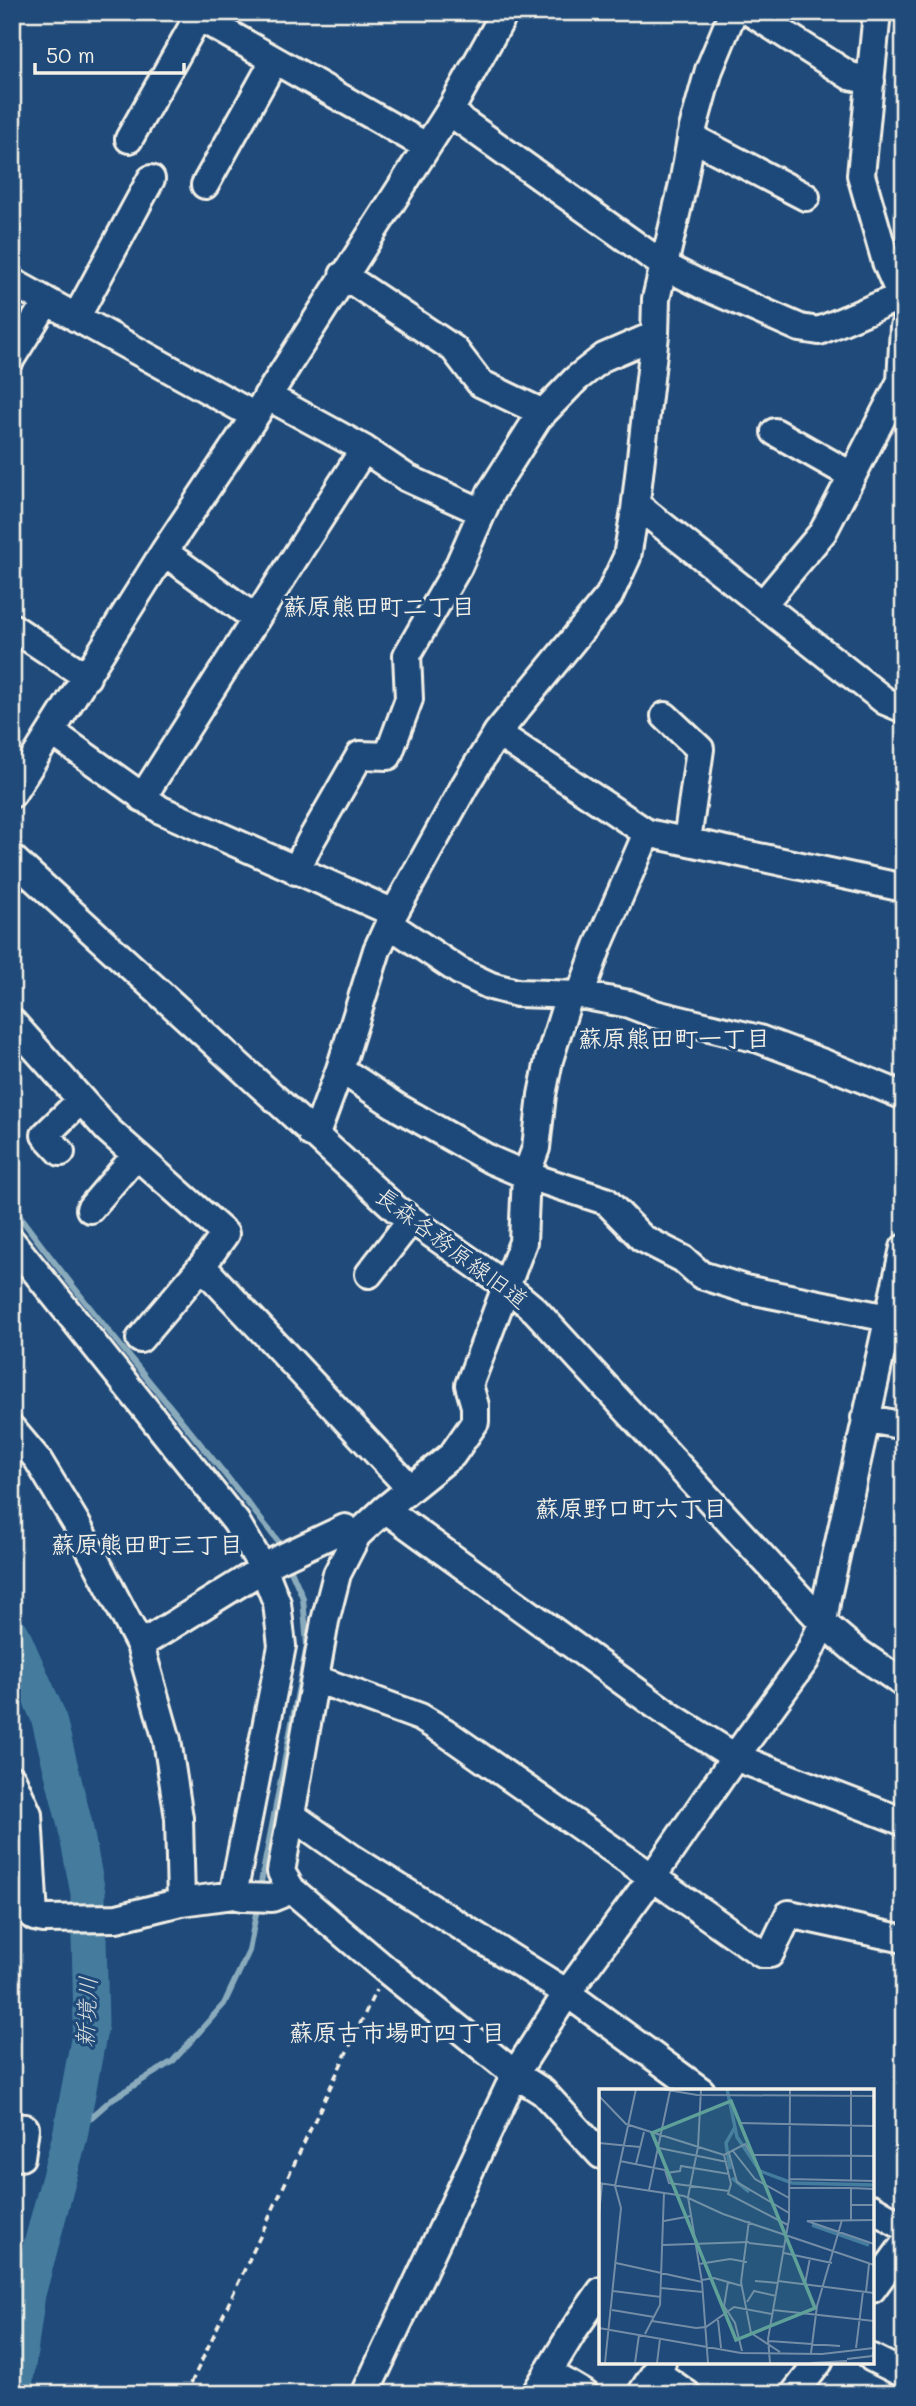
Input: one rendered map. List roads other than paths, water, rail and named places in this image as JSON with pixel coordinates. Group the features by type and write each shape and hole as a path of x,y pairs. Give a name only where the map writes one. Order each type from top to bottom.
{"street":[{"path":"12,794 164,552 261,406 451,108 505,12"},
{"path":"311,1133 319,1126 340,1069 377,950 391,919 497,733 609,596 627,557 655,335 656,299 691,136 709,70 733,12"},
{"path":"750,12 850,76 871,81"},
{"path":"451,108 462,121 665,266 800,328 819,331 903,298 886,262 861,174 877,12"},
{"path":"129,139 194,15 426,146"},
{"path":"205,184 274,61"},
{"path":"691,136 806,197"},
{"path":"76,318 151,179"},
{"path":"343,275 454,349 480,383 543,413"},
{"path":"12,282 76,318 261,406 364,449 407,478 482,512"},
{"path":"12,356 47,301"},
{"path":"763,604 823,532 901,381 904,327"},
{"path":"296,871 360,755 388,756 409,699 407,655 458,567 491,492 543,413 576,379 604,357 655,335"},
{"path":"775,432 851,475"},
{"path":"142,798 364,449"},
{"path":"635,510 643,510 885,701 904,709"},
{"path":"164,552 256,619"},
{"path":"12,627 87,677"},
{"path":"665,716 700,749 688,841"},
{"path":"52,732 160,810 296,871 391,919 459,971 491,986 517,993 574,996 629,1004 655,1014 760,1039 904,1096"},
{"path":"497,733 647,833 904,888"},
{"path":"282,1894 281,1872 325,1621 337,1574 358,1535 385,1509 452,1455 475,1422 475,1406 469,1385 523,1242 526,1175 536,1148 549,1060 574,996 647,833"},
{"name":"長森各務原線旧道","path":"12,858 396,1209 505,1285 535,1310 823,1623 856,1651 904,1684"},
{"path":"12,1022 108,1130 225,1234 202,1266 140,1339"},
{"path":"340,1069 399,1108 491,1160 606,1202 642,1238 683,1259 701,1275 745,1289 888,1318"},
{"path":"61,1152 45,1135 81,1100"},
{"path":"90,1209 136,1155"},
{"path":"369,1274 411,1220"},
{"path":"12,1242 236,1522 280,1560"},
{"path":"376,2390 515,2074 567,1993 653,1877 806,1659 823,1623 865,1418 904,1248"},
{"path":"202,1266 410,1488"},
{"path":"865,1418 904,1426"},
{"path":"12,1429 38,1460 76,1523 140,1645 167,1740 179,1818 181,1902"},
{"path":"385,1509 672,1717 735,1757 904,1822"},
{"path":"140,1645 280,1560 345,1528 358,1535"},
{"path":"238,1896 282,1646 277,1603 280,1560"},
{"path":"316,1679 420,1717 437,1727 762,1954 770,1954 789,1914 904,1939"},
{"path":"12,1779 28,1814 34,1917 117,1919 181,1902 282,1894 386,1969 515,2074 543,2092 599,2153"},
{"path":"291,1815 352,1857 567,1993 698,2089"},
{"path":"12,2127 25,2128 20,2157"},
{"path":"874,2209 904,2227"},
{"path":"874,2286 904,2245"},
{"path":"585,2394 542,2383 599,2294"},
{"path":"874,2359 904,2374"},
{"path":"794,2394 817,2364"},
{"path":"641,2394 659,2367 687,2394"}],"waterway":[{"path":"12,1206 283,1551"},
{"path":"259,1893 307,1645 303,1598 287,1561"},
{"name":"新境川","path":"12,1634 48,1716 75,1825 88,1893 91,2024 70,2136 28,2294 14,2394"},
{"path":"70,2136 112,2099 173,2061 224,2004 249,1951 258,1903"}],"district":[{"name":"蘇原熊田町二丁目","path":"379,607"},
{"name":"蘇原熊田町一丁目","path":"674,1039"},
{"name":"蘇原野口町六丁目","path":"631,1509"},
{"name":"蘇原熊田町三丁目","path":"147,1545"},
{"name":"蘇原古市場町四丁目","path":"397,2033"}]}
